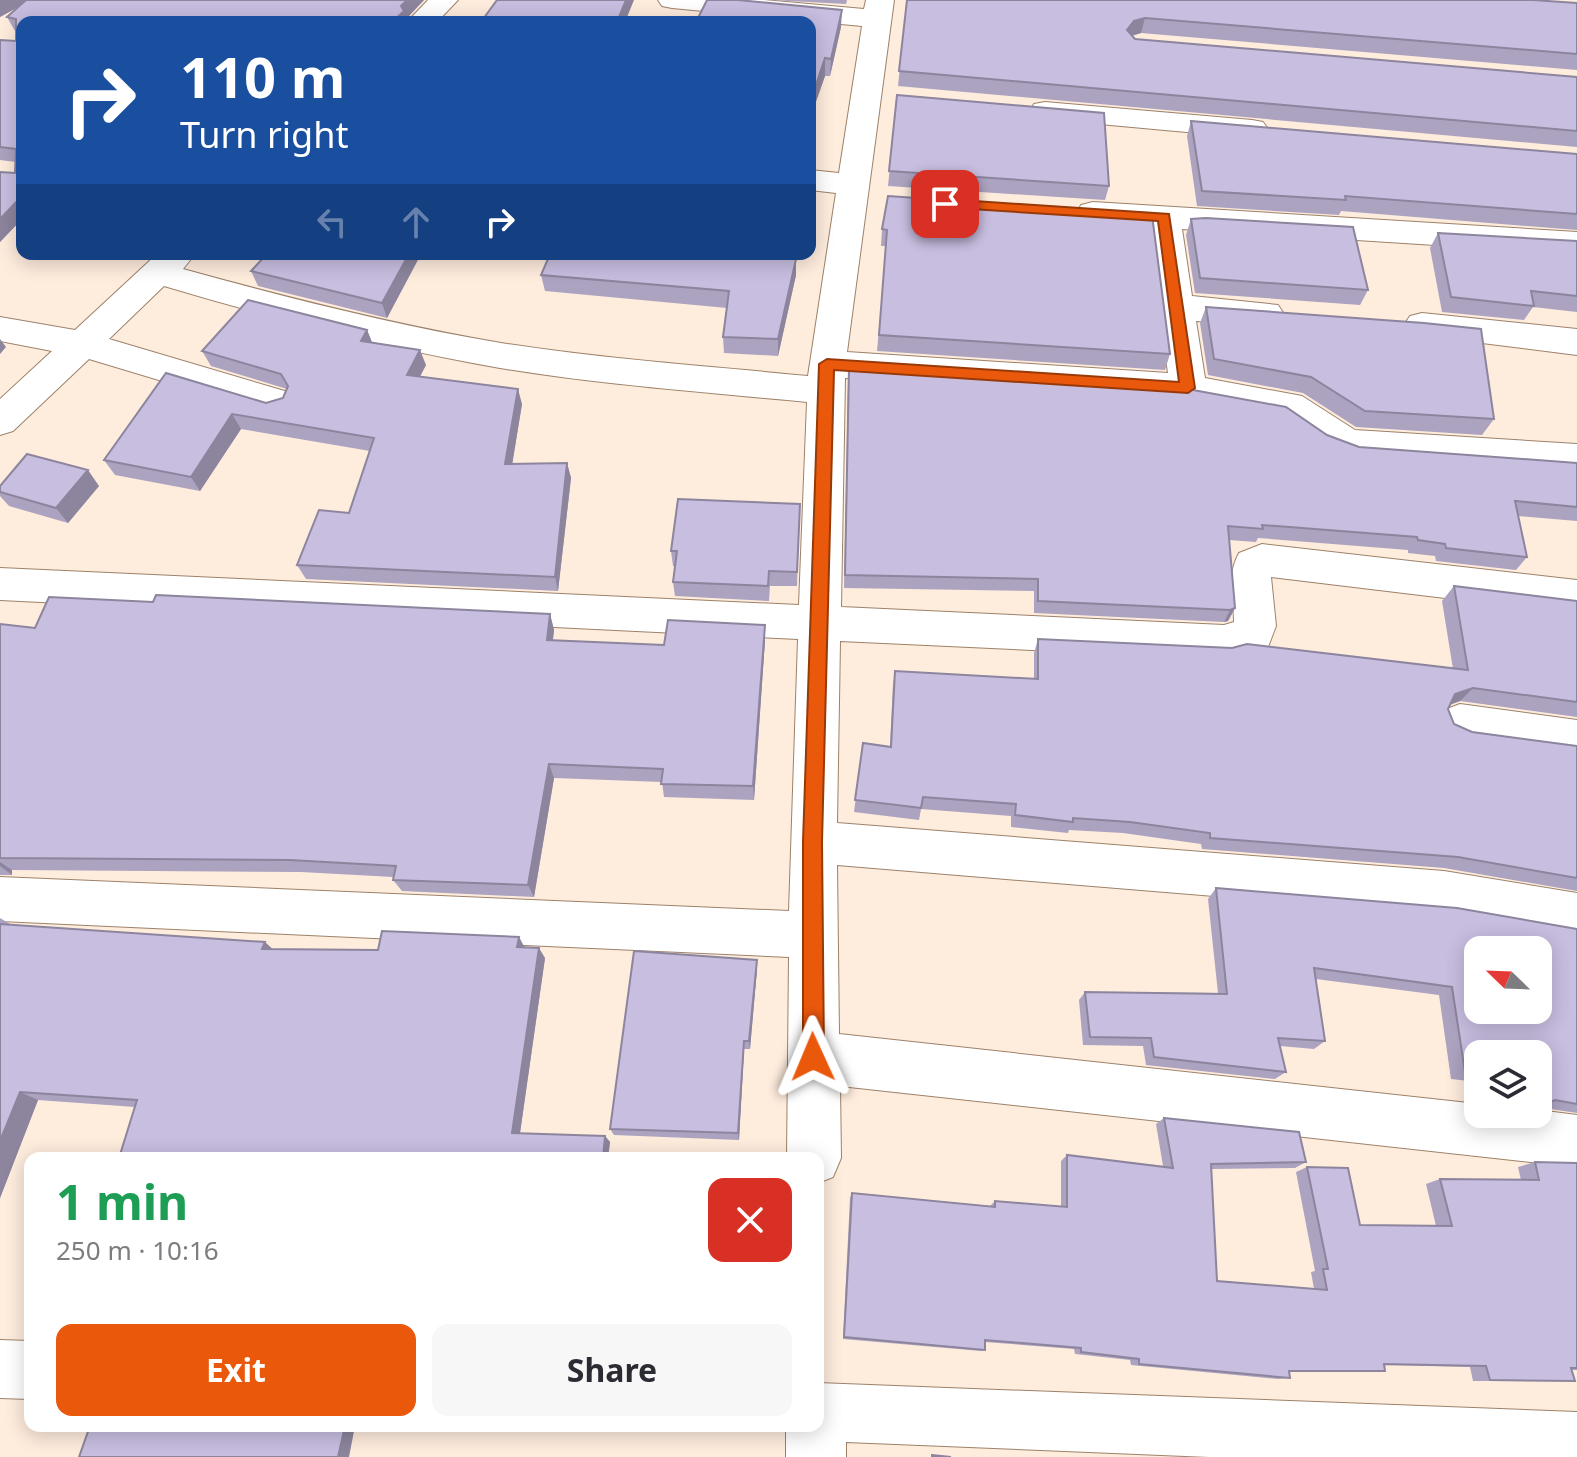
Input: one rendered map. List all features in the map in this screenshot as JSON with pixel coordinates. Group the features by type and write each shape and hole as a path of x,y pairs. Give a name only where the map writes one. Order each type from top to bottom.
{"street":[{"path":"427,16 444,0"},
{"path":"672,0 878,9 881,97 827,378 813,842 814,1152"},
{"path":"1021,109 1284,132"},
{"path":"816,182 862,194"},
{"path":"1054,211 1577,243"},
{"path":"1164,217 1188,388"},
{"path":"0,421 168,263 244,298 448,346 554,363 827,378 1188,388 1289,406 1304,413 1330,437 1351,444 1577,458"},
{"path":"1177,307 1304,316"},
{"path":"1383,322 1577,342"},
{"path":"0,329 83,344 275,402"},
{"path":"0,584 1240,641 1253,635 1258,620 1248,576 1253,564 1262,560 1577,597"},
{"path":"1460,723 1577,739"},
{"path":"813,842 1444,893 1577,916"},
{"path":"0,899 812,935"},
{"path":"813,1057 1577,1141"},
{"path":"0,1369 24,1370"},
{"path":"824,1412 1188,1440 1577,1442"},
{"path":"816,1432 816,1457"}],"building":[{"path":"26,0 407,0 401,6 404,11 399,16 7,17"},
{"path":"497,0 626,0 619,16 485,16"},
{"path":"707,0 842,10 831,59 825,58 816,85 816,16 699,16"},
{"path":"907,0 1533,0 1577,3 1577,54 1145,18 1134,21 1127,30 1135,39 1577,77 1577,131 899,71"},
{"path":"0,40 16,41 16,149 0,147"},
{"path":"897,95 1104,113 1109,186 889,171"},
{"path":"1191,121 1577,154 1577,214 1345,196 1346,200 1202,191"},
{"path":"16,149 16,202 0,219 0,172 15,173"},
{"path":"888,196 1152,215 1170,354 879,335 887,230 882,229"},
{"path":"1191,219 1353,227 1368,290 1200,278"},
{"path":"1438,233 1577,241 1577,296 1531,291 1534,306 1451,297"},
{"path":"261,260 406,260 382,303 251,271"},
{"path":"547,260 796,260 778,339 723,337 729,291 541,275"},
{"path":"248,300 367,330 361,341 420,350 407,375 518,389 505,464 567,463 555,577 297,565 319,510 349,513 374,438 232,414 191,477 104,460 166,373 266,403 283,398 288,386 281,374 202,351"},
{"path":"1206,307 1481,329 1494,419 1365,411 1311,377 1214,359"},
{"path":"849,367 1193,390 1286,407 1327,435 1359,447 1577,463 1577,507 1515,501 1527,557 1446,548 1445,544 1418,540 1417,537 1262,525 1263,529 1228,526 1235,608 1230,610 1038,601 1038,579 845,575"},
{"path":"27,454 88,470 56,508 0,492 0,486"},
{"path":"678,499 800,504 797,572 769,571 768,586 673,582 677,551 671,551"},
{"path":"1454,586 1577,601 1577,702 1473,688 1455,694 1448,709 1454,724 1472,732 1577,746 1577,878 1458,857 1210,838 1210,833 1130,822 1073,818 1073,822 1015,815 1016,804 923,797 921,808 855,800 863,743 891,747 895,671 1038,679 1038,639 1232,648 1247,644 1468,670"},
{"path":"156,595 550,614 547,640 664,645 668,620 765,625 753,786 661,784 663,769 549,764 528,885 393,880 396,866 290,860 0,858 0,624 35,628 49,597 153,602"},
{"path":"1216,888 1457,908 1577,929 1577,1104 1552,1101 1552,1040 1464,1040 1464,1065 1452,987 1314,968 1325,1041 1278,1038 1286,1072 1154,1057 1151,1038 1090,1037 1085,992 1227,994"},
{"path":"0,924 265,942 262,949 378,950 382,931 519,937 517,947 539,948 512,1133 605,1136 604,1152 121,1152 137,1100 20,1092 0,1141"},
{"path":"634,951 757,960 749,1041 744,1041 738,1133 610,1129"},
{"path":"1164,1118 1299,1132 1306,1162 1211,1164 1217,1281 1327,1290 1323,1269 1328,1269 1307,1167 1348,1168 1360,1225 1452,1226 1440,1179 1539,1180 1535,1162 1577,1163 1577,1368 1571,1368 1575,1381 1490,1380 1486,1366 1384,1364 1385,1371 1289,1371 1290,1378 1139,1364 1139,1359 1081,1352 1081,1348 985,1340 985,1350 844,1337 852,1193 995,1207 995,1201 1067,1207 1067,1155 1173,1168"},
{"path":"88,1432 344,1432 338,1457 79,1457"}],"route":[{"path":"813,1057 813,842 827,364 1188,388 1164,217 945,204"}]}
